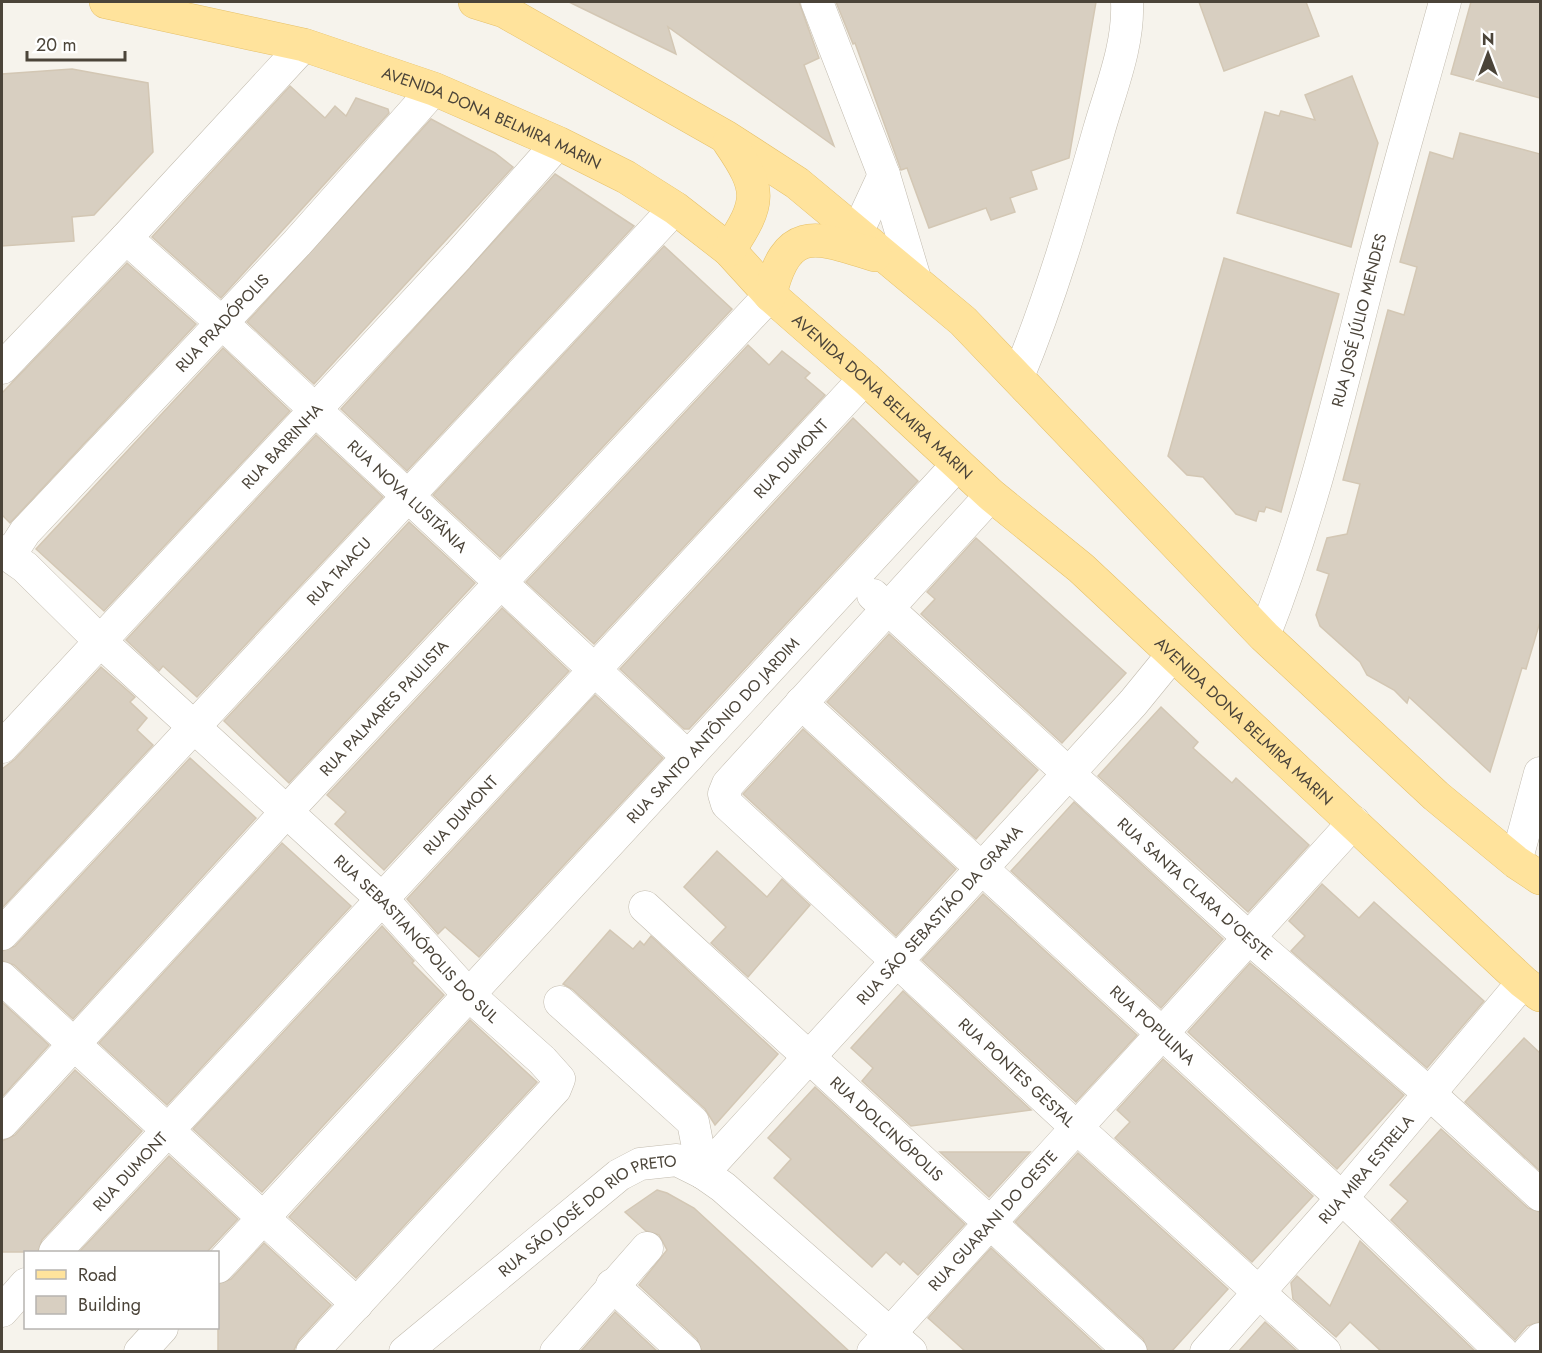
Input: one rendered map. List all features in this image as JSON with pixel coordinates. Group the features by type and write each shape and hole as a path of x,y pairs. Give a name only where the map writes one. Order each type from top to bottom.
{"main road":[{"name":"AVENIDA DONA BELMIRA MARIN","path":"106,2 304,45 434,89 558,143 627,177 675,208 729,249 770,295 865,378 991,495 1081,568 1532,988"},
{"path":"493,5 726,138 797,183 963,321 1264,636 1436,796 1528,870"},
{"path":"726,138 749,171 754,192 754,209 729,249"},
{"path":"770,295 775,273 787,252 801,242 819,240 837,242 888,259"}],"street":[{"path":"817,2 884,175 916,282"},
{"path":"1018,377 1052,291 1088,168 1125,39 1127,2"},
{"name":"RUA JOSÉ JÚLIO MENDES","path":"1264,636 1287,579 1314,494 1375,253 1445,2"},
{"path":"2,368 304,45"},
{"name":"RUA PRADÓPOLIS","path":"6,553 304,234 434,89"},
{"name":"RUA BARRINHA","path":"2,747 489,222 558,143"},
{"path":"857,233 884,175"},
{"name":"RUA TAIACU","path":"2,934 192,726 408,497 675,208"},
{"name":"RUA NOVA LUSITÂNIA","path":"126,238 221,322 688,757"},
{"name":"RUA PALMARES PAULISTA","path":"2,1123 287,811 770,295"},
{"name":"RUA DUMONT","path":"56,1251 865,378"},
{"name":"RUA SANTO ANTÔNIO DO JARDIM","path":"219,1266 958,464"},
{"path":"801,703 991,495"},
{"name":"RUA SEBASTIANÓPOLIS DO SUL","path":"6,553 383,900 469,995 555,1073 559,1083 312,1352"},
{"name":"RUA SANTA CLARA D'OESTE","path":"855,578 1250,939 1430,1094 1540,1195"},
{"name":"RUA SÃO SEBASTIÃO DA GRAMA","path":"703,1173 1133,703 1173,654"},
{"name":"RUA PONTES GESTAL","path":"801,703 728,784 724,794 727,804 895,962 1325,1352"},
{"name":"RUA POPULINA","path":"801,703 1161,1035 1342,1198 1502,1352"},
{"path":"1528,870 1540,773"},
{"name":"RUA GUARANI DO OESTE","path":"891,1345 990,1223 1354,822"},
{"name":"RUA DOLCINÓPOLIS","path":"645,906 1131,1352"},
{"path":"2,978 357,1304"},
{"name":"RUA MIRA ESTRELA","path":"1206,1352 1430,1094 1532,988"},
{"path":"560,1002 693,1122 703,1173"},
{"name":"RUA SÃO JOSÉ DO RIO PRETO","path":"405,1352 550,1229 620,1175 640,1164 677,1160 703,1173 723,1187 891,1345"},
{"path":"556,1352 612,1285 647,1248"},
{"path":"612,1285 686,1352"},
{"path":"2,1311 24,1286"},
{"path":"140,1352 161,1329"},
{"path":"1528,1352 1540,1339"}],"building":[{"path":"569,2 799,2 819,58 804,65 834,146 668,27 676,54"},
{"path":"836,2 1096,2 1069,158 1031,171 1037,189 1010,198 1015,212 991,220 986,208 929,228 907,168 901,170 855,43 853,44"},
{"path":"1199,2 1306,2 1319,36 1224,71"},
{"path":"1471,2 1540,2 1540,98 1451,74"},
{"path":"72,69 148,83 153,152 94,215 72,217 74,241 2,246 2,74"},
{"path":"1352,76 1378,143 1351,247 1237,213 1265,112 1279,116 1281,111 1315,120 1305,95"},
{"path":"290,86 325,118 335,106 346,116 356,98 388,109 389,113 221,298 152,237"},
{"path":"431,119 495,153 513,167 314,384 247,322"},
{"path":"1460,133 1540,154 1540,622 1526,669 1522,668 1490,772 1409,697 1407,703 1394,690 1367,675 1360,662 1320,626 1316,615 1329,574 1317,570 1327,538 1347,534 1360,484 1343,480 1388,310 1404,315 1417,267 1400,262 1430,152 1453,159"},
{"path":"555,174 634,226 407,471 341,409"},
{"path":"664,246 732,309 500,557 433,495"},
{"path":"1224,258 1339,294 1281,512 1266,507 1264,512 1259,511 1256,521 1236,514 1203,477 1187,475 1168,456"},
{"path":"127,263 196,324 10,523 2,515 2,393"},
{"path":"748,345 769,365 782,351 810,373 805,378 825,395 594,644 526,582"},
{"path":"223,348 290,411 104,611 36,549"},
{"path":"853,418 918,481 689,729 684,729 620,669"},
{"path":"316,435 383,497 197,697 163,666 159,671 126,640"},
{"path":"409,522 475,583 289,783 224,721"},
{"path":"976,538 1126,673 1062,743 921,614 935,599 927,592"},
{"path":"502,608 569,671 384,870 335,824 346,812 327,795"},
{"path":"889,634 1038,770 976,839 827,702"},
{"path":"101,667 135,697 130,702 147,718 137,730 153,745 2,908 2,769 15,759"},
{"path":"595,695 663,758 479,957 445,927 438,934 407,899"},
{"path":"1161,707 1198,742 1193,748 1232,783 1236,778 1309,845 1248,912 1098,776"},
{"path":"803,729 956,869 896,936 743,794"},
{"path":"190,758 256,818 73,1019 14,965 2,961 2,951 15,946"},
{"path":"1074,802 1223,939 1161,1008 1011,871"},
{"path":"282,843 351,906 167,1105 99,1043"},
{"path":"717,851 767,897 782,879 810,905 748,977 711,943 726,927 684,887"},
{"path":"1322,884 1359,918 1374,902 1484,1001 1427,1068 1291,951 1305,936 1289,921"},
{"path":"983,894 1137,1035 1076,1102 922,960"},
{"path":"382,926 414,961 412,963 444,995 262,1192 193,1129"},
{"path":"610,930 633,949 640,941 644,945 651,936 778,1054 715,1125 705,1109 572,989 563,984"},
{"path":"1250,963 1404,1095 1337,1169 1188,1032"},
{"path":"903,991 1031,1110 911,1126 862,1081 873,1068 851,1048"},
{"path":"2,1002 49,1045 2,1097"},
{"path":"470,1020 537,1082 356,1278 289,1217"},
{"path":"1524,1038 1540,1053 1540,1171 1465,1102"},
{"path":"1163,1059 1313,1196 1252,1262 1115,1138 1130,1122 1117,1110"},
{"path":"75,1070 142,1131 42,1240 38,1251 2,1252 2,1141 15,1135"},
{"path":"815,1087 965,1224 918,1275 903,1261 900,1265 886,1252 872,1267 774,1178 791,1159 768,1138"},
{"path":"1441,1129 1528,1208 1540,1212 1540,1322 1527,1326 1515,1340 1391,1220 1408,1201 1390,1185"},
{"path":"940,1152 1030,1152 989,1197"},
{"path":"1078,1153 1228,1289 1171,1352 1148,1352 1143,1339 1015,1222"},
{"path":"169,1156 238,1219 208,1251 80,1251"},
{"path":"657,1190 694,1208 850,1352 702,1352 697,1339 639,1285 667,1250 659,1235 646,1231 625,1212"},
{"path":"1360,1241 1476,1352 1382,1352 1350,1322 1336,1337 1293,1299 1291,1283 1297,1276 1330,1306"},
{"path":"264,1243 331,1305 299,1340 293,1352 218,1352 219,1284 231,1279"},
{"path":"991,1248 1104,1352 966,1352 928,1318"},
{"path":"615,1312 658,1352 580,1352"},
{"path":"1265,1322 1298,1352 1238,1352"}]}
